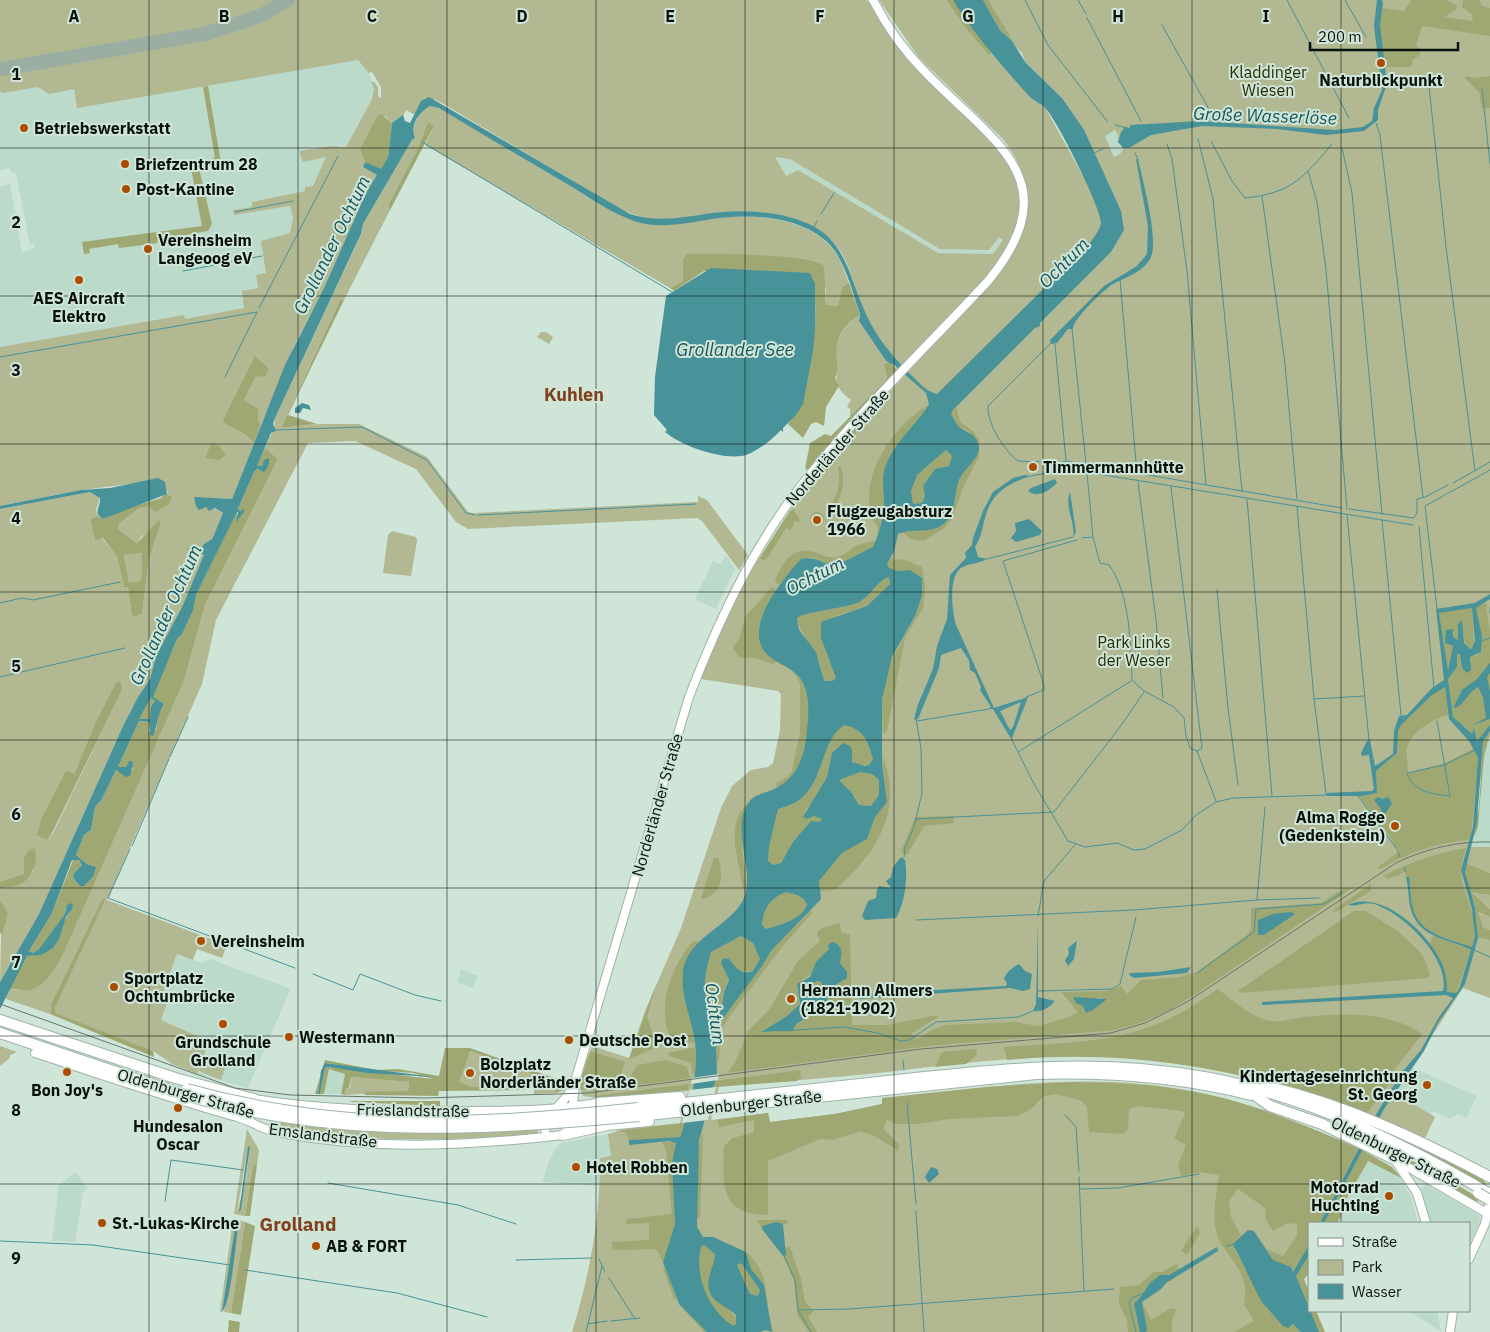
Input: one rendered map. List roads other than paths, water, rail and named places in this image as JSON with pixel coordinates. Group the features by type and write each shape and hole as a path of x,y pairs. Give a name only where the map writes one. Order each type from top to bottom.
{"highway":[{"path":"0,1020 175,1078 254,1098"},
{"name":"Oldenburger Straße","path":"0,1026 186,1092"},
{"name":"Oldenburger Straße","path":"0,1033 186,1092 283,1112 378,1121 494,1121 639,1112 775,1097 945,1074 1046,1066 1091,1065 1143,1068 1211,1078 1282,1097 1369,1133 1479,1190 1490,1200"},
{"path":"0,1040 35,1053"},
{"name":"Oldenburger Straße","path":"775,1097 995,1077 1077,1073 1169,1079 1256,1096 1270,1106 1322,1124 1369,1133"},
{"path":"597,1103 684,1107"},
{"path":"563,1135 684,1107 714,1104"},
{"path":"1369,1133 1394,1159"},
{"path":"1369,1133 1490,1177"},
{"path":"1479,1190 1490,1194"}],"street":[{"name":"Norderländer Straße","path":"546,1137 546,1122 555,1108 568,1095 576,1078 682,719 722,616 752,560 794,496 833,448 988,281 1005,259 1015,241 1022,221 1023,192 1019,177 1008,154 921,68 899,41 873,0"},
{"name":"Emslandstraße","path":"35,1053 239,1118 269,1130 285,1133 342,1140 406,1143 563,1135"},
{"name":"Norderländer Straße","path":"563,1135 571,1124 576,1078"},
{"path":"574,1096 585,1102 597,1103"},
{"name":"Frieslandstraße","path":"254,1098 289,1104 412,1112 572,1108 597,1103"},
{"path":"1394,1159 1488,1214"},
{"path":"1394,1159 1417,1193 1426,1222"},
{"path":"1417,1193 1423,1180 1430,1180"},
{"path":"1470,1257 1482,1232 1490,1200"},
{"path":"1482,1232 1490,1228"},
{"path":"1450,1332 1453,1312"}],"water":[{"name":"Ochtum","path":"953,0 983,0 1000,30 1012,41 1026,63 1062,98 1084,130 1121,211 1124,230 1111,252 1040,323 1040,326 1035,328 953,410 951,414 957,424 976,439 979,448 974,460 959,480 951,515 947,521 937,528 898,534 894,552 887,563 889,568 897,571 910,570 922,578 922,595 916,614 892,657 882,699 882,763 887,802 875,817 867,839 842,853 819,881 821,899 771,951 715,1029 717,1074 699,1141 697,1227 703,1237 713,1237 746,1252 751,1269 764,1285 772,1332 765,1330 761,1332 707,1332 679,1304 663,1262 675,1224 672,1163 676,1143 669,1141 629,1145 629,1140 680,1137 681,1135 690,1101 696,1065 694,1034 683,990 683,972 687,959 703,938 734,912 742,902 747,881 742,823 744,812 749,802 756,796 772,790 788,780 802,757 808,717 806,689 796,674 772,659 764,651 759,640 759,627 763,615 785,577 801,559 816,559 828,564 836,564 873,547 878,536 882,517 885,468 893,451 929,404 926,393 894,365 886,361 859,321 860,314 843,266 835,251 824,239 810,230 795,224 761,217 727,217 665,225 637,222 601,205 439,108 430,106 422,112 414,124 415,138 412,140 363,224 361,234 275,418 273,424 276,431 271,433 257,466 262,466 264,460 269,458 267,468 264,472 257,469 254,472 238,509 241,511 243,508 244,512 236,522 237,512 196,595 193,610 182,634 177,639 153,697 164,704 153,736 150,735 150,722 139,721 118,767 126,767 129,761 132,761 130,776 126,777 116,770 102,799 95,807 91,830 84,835 76,855 87,864 96,867 93,877 84,886 80,886 73,878 74,873 82,865 79,860 72,860 52,913 29,951 33,953 39,949 65,914 67,905 72,903 73,908 66,917 59,939 53,948 41,955 27,956 0,1009 0,982 39,914 123,726 150,679 156,656 183,605 204,555 201,552 202,546 212,539 223,513 215,508 209,511 206,507 199,510 194,497 232,499 285,365 324,288 366,193 377,175 363,167 365,162 381,169 388,157 392,123 403,115 405,121 410,123 421,101 429,97 630,214 661,219 750,211 777,214 813,226 834,243 841,253 870,323 886,347 920,384 937,394 1090,243 1101,223 1087,184 1052,118 1045,108 1029,96 1009,73 961,13","holes":["946,450 952,456 949,466 935,469 923,486 925,496 922,503 913,504 911,491 917,475","889,577 890,584 867,606 821,622 821,638 836,678 832,681 824,681 816,652 799,630 797,618 862,601 880,582","151,698 155,701 151,707 150,719 139,719","844,725 851,727 864,737 873,759 869,765 865,766 852,762 852,750 850,746 843,743 832,753 827,777 803,817 807,819 814,816 822,819 819,822 811,821 793,842 781,863 773,865 768,861 769,847 778,809 794,803 805,795 817,775 836,732","860,772 872,774 879,780 879,795 871,806 859,805 852,793 839,780","786,892 795,894 801,897 807,904 801,914 784,923 766,929 762,925 764,914 768,905 776,897","741,936 753,943 760,959 753,971 742,971 736,968 729,959 723,958 721,963 729,980 724,992 721,1011 718,1013 707,1002 705,977 711,952","704,1245 715,1254 708,1282 710,1293 716,1301 736,1315 736,1324 733,1326 716,1311 710,1301 701,1280 699,1258 701,1247","741,1263 760,1290 758,1296 750,1294 737,1265"]},
{"path":"1377,0 1382,0 1383,3 1380,25 1387,84 1378,110 1378,120 1364,131 1326,135 1277,129 1202,126 1151,135 1129,148 1123,148 1118,142 1121,132 1125,127 1130,128 1130,125 1201,121 1335,130 1363,127 1372,121 1374,108 1382,90 1374,26"},
{"path":"1136,159 1138,159 1151,220 1153,233 1152,254 1140,270 1106,289 1077,319 1073,329 1068,329 1057,343 1051,344 1050,340 1104,286 1137,266 1147,254 1148,226"},
{"name":"Grollander See","path":"711,268 810,273 815,284 813,351 803,404 796,415 783,428 783,432 781,430 765,444 746,455 727,456 716,454 682,443 665,432 667,430 654,415 655,377 666,296"},
{"path":"302,403 309,405 311,410 303,408 300,413 295,413 295,408"},
{"path":"1025,475 1031,476 1008,486 991,502 975,547 978,557 987,559 967,565 957,572 952,595 956,625 994,708 1028,697 1012,738 1013,742 993,709 988,709 991,707 980,690 981,687 975,673 970,670 969,660 961,648 941,655 939,668 918,719 914,720 917,707 933,669 937,646 947,619 950,575 966,558 965,553 972,545 983,511 993,492 1013,478","holes":["1021,702 1013,727 1010,730 1000,711"]},
{"path":"158,478 165,482 167,494 103,519 97,512 100,498 90,492 0,509 0,506 81,490 110,488"},
{"path":"1055,479 1057,483 1044,493 1036,494 1028,491 1031,488"},
{"path":"1070,492 1076,532 1073,537 1073,526 1068,503"},
{"path":"1029,519 1042,531 1040,535 1016,542 1011,538 1016,531 1015,523"},
{"path":"1490,594 1490,599 1476,608 1482,637 1481,652 1470,657 1471,670 1467,673 1462,668 1460,654 1457,654 1457,667 1448,679 1453,717 1472,734 1474,727 1477,741 1490,725 1490,731 1483,741 1477,822 1465,872 1475,907 1478,938 1465,984 1438,1023 1424,1051 1384,1109 1325,1222 1321,1222 1377,1113 1402,1072 1421,1050 1439,1017 1453,998 1446,995 1262,1005 1262,1002 1443,991 1444,978 1440,965 1422,939 1411,927 1386,909 1371,903 1348,905 1361,901 1375,903 1390,909 1417,929 1428,941 1443,966 1447,992 1456,993 1459,989 1471,950 1437,937 1422,928 1412,913 1406,877 1409,877 1414,912 1424,926 1438,936 1472,947 1475,936 1472,909 1461,870 1473,827 1478,758 1469,741 1449,719 1445,687 1432,695 1401,725 1398,731 1397,753 1376,771 1377,793 1361,796 1327,796 1327,793 1372,791 1374,789 1369,755 1362,756 1361,753 1367,741 1370,740 1375,766 1393,754 1394,731 1399,716 1407,715 1432,688 1444,680 1436,609 1475,603","holes":["1472,608 1475,641 1470,649 1464,643 1462,620 1458,624 1458,640 1453,637 1453,629 1446,630 1445,643 1453,646 1448,671 1439,613"]},
{"path":"1490,663 1490,673 1487,677 1490,692 1490,719 1472,725 1486,718 1483,697 1478,687 1458,706 1455,708 1454,706 1462,690 1477,679"},
{"path":"1378,797 1382,799 1388,797 1392,803 1383,818 1381,809 1374,800"},
{"path":"901,857 905,860 906,882 904,898 896,918 865,920 862,916 868,901 876,898 879,886 891,888 886,881 891,877 893,867"},
{"path":"1291,912 1295,914 1264,935 1258,935 1258,920 1273,914"},
{"path":"1038,922 1038,997 1055,1001 1045,1009 1033,1011 1036,1004"},
{"path":"1077,941 1074,959 1068,966 1065,960 1069,954 1068,948"},
{"path":"832,942 840,947 840,963 847,972 847,978 830,988 823,1016 813,1014 796,1024 793,1030 761,1032 787,1016 800,1004 797,984 810,977 816,962 829,949 828,945","holes":["817,981 821,982 823,987 818,995 813,998 806,992 808,986"]},
{"path":"1019,964 1025,971 1032,974 1030,989 1023,991 1010,988 861,999 858,997 859,995 867,994 1006,986 1007,983 1004,979 1006,974"},
{"path":"1191,967 1187,973 1134,978 1129,975 1130,973 1158,972"},
{"path":"1073,997 1107,999 1086,1013 1083,1006 1076,1003"},
{"path":"325,1063 434,1077 367,1073 329,1067 325,1068 320,1094 318,1094 321,1071"},
{"path":"248,1146 250,1147 239,1213"},
{"path":"931,1167 937,1169 939,1174 929,1183 925,1177"},
{"path":"236,1220 239,1220 232,1273 228,1298 222,1312"},
{"path":"776,1222 783,1225 786,1255 783,1256 762,1229 762,1226"},
{"path":"1248,1230 1254,1231 1273,1260 1291,1267 1293,1272 1308,1247 1308,1257 1296,1276 1308,1305 1308,1312 1311,1312 1319,1332 1301,1332 1293,1324 1288,1328 1283,1326 1261,1301 1233,1244"},
{"path":"1217,1247 1218,1251 1166,1283 1161,1289 1142,1302 1147,1329 1146,1332 1140,1332 1134,1304 1149,1284 1160,1275 1169,1275"}],"waterway":[{"path":"1025,0 1048,45 1107,121"},
{"path":"1078,0 1086,14"},
{"name":"Große Wasserlöse","path":"1287,0 1349,118"},
{"path":"1345,0 1366,37"},
{"path":"1087,18 1141,121"},
{"name":"Große Wasserlöse","path":"1162,25 1210,111"},
{"path":"1428,76 1446,247 1475,471"},
{"path":"1482,89 1490,164"},
{"path":"1376,123 1380,135 1423,497"},
{"path":"1115,125 1127,128"},
{"path":"1198,139 1213,199 1242,491"},
{"path":"1211,141 1232,181 1245,198 1261,196 1286,188 1304,175 1332,144"},
{"path":"422,142 672,292"},
{"path":"1167,144 1172,159 1187,271 1206,485"},
{"path":"1342,148 1352,193 1382,514"},
{"path":"1094,153 1103,149"},
{"path":"1135,153 1138,159"},
{"path":"259,308 338,156"},
{"path":"1308,171 1317,202 1326,270 1347,509"},
{"path":"821,214 834,193"},
{"path":"1262,196 1285,364 1297,499"},
{"path":"235,212 293,201"},
{"path":"814,227 817,221"},
{"path":"183,271 262,256"},
{"path":"1120,279 1137,474"},
{"path":"0,357 257,312 225,377"},
{"path":"1072,329 1086,464"},
{"path":"1051,343 988,406 990,421 997,436 1018,461 1043,462 1046,467 1066,461 1342,508"},
{"path":"1055,344 1066,461"},
{"path":"276,430 362,427 427,460 466,513 475,515"},
{"path":"1453,483 1490,462"},
{"path":"1031,476 1067,469"},
{"path":"1073,470 1413,525"},
{"path":"1437,609 1425,506 1490,470"},
{"path":"1087,473 1093,537 1099,560 1100,563 1109,565 1116,577 1125,605 1130,636 1132,680 1144,691 1174,707 1184,718 1186,736 1190,748 1197,751 1216,801"},
{"path":"1138,482 1156,620 1163,698"},
{"path":"1349,509 1414,518 1417,513 1417,499 1448,485"},
{"path":"1171,487 1202,748 1197,751"},
{"path":"1247,499 1272,796"},
{"path":"478,515 696,504"},
{"path":"1297,507 1314,699 1326,794"},
{"path":"1347,515 1369,740"},
{"path":"1382,520 1401,715"},
{"path":"1419,527 1434,688"},
{"path":"987,559 1073,537"},
{"path":"1082,538 1092,537"},
{"path":"1026,697 1044,690 1044,685 1003,561 1077,540"},
{"path":"0,603 22,598 33,600 120,582"},
{"path":"1217,590 1228,708 1238,785"},
{"path":"1490,608 1490,613"},
{"path":"1481,641 1490,638"},
{"path":"0,677 125,648"},
{"path":"1018,752 1131,681"},
{"path":"916,819 1054,812 1120,727 1144,692"},
{"path":"1314,699 1364,696"},
{"path":"917,721 989,709"},
{"path":"170,757 188,717"},
{"path":"904,857 905,847 914,827 922,793 921,748 916,719"},
{"path":"1437,721 1450,796 1430,793 1418,788 1407,773 1444,765 1475,750"},
{"path":"1012,740 1033,782 1068,841 1085,847 1117,843 1134,850 1145,849 1182,830 1196,815 1216,802 1233,798 1328,795"},
{"path":"132,846 169,759"},
{"path":"1358,796 1396,848"},
{"path":"916,920 1134,910 1257,900 1265,807"},
{"path":"1038,916 1044,881 1075,845"},
{"path":"130,849 108,898 295,968"},
{"path":"1398,852 1400,857"},
{"path":"1404,867 1406,872"},
{"path":"1197,973 1254,932 1256,909 1324,904 1342,893"},
{"path":"1257,900 1319,898"},
{"path":"1038,991 1112,989 1120,984 1136,917"},
{"path":"1474,950 1490,957"},
{"path":"313,974 353,990 360,974 415,995 441,1001"},
{"path":"782,1031 844,1027 878,1033 901,1041 909,1040 936,1022 1018,1017 1033,1011"},
{"path":"903,1060 904,1070"},
{"path":"907,1103 916,1204"},
{"path":"1065,1115 1076,1127 1079,1172"},
{"path":"165,1201 171,1160 243,1170"},
{"path":"1080,1189 1118,1188 1199,1174"},
{"path":"1079,1177 1084,1291"},
{"path":"328,1183 458,1205 516,1224"},
{"path":"916,1211 924,1332"},
{"path":"0,1241 93,1245 230,1265"},
{"path":"1227,1246 1234,1244"},
{"path":"784,1256 795,1280 798,1310 811,1332"},
{"path":"516,1260 592,1258"},
{"path":"599,1259 605,1272"},
{"path":"586,1332 602,1266"},
{"path":"245,1270 397,1293 487,1317"},
{"path":"609,1278 635,1319"},
{"path":"798,1310 849,1309 1114,1289"},
{"path":"1136,1332 1129,1303 1132,1298 1146,1292"},
{"path":"611,1321 640,1318"},
{"path":"587,1324 607,1321"}],"tram line":[{"path":"0,1004 235,1088 290,1095 424,1098 588,1093 921,1049 1111,1033 1145,1023 1187,1002 1396,863 1442,847 1465,843 1490,842"}],"place":[{"name":"Naturblickpunkt","path":"1381,63"},
{"name":"Betriebswerkstatt","path":"24,128"},
{"name":"Briefzentrum 28","path":"125,164"},
{"name":"Post-Kantine","path":"126,189"},
{"name":"Vereinsheim Langeoog eV","path":"148,249"},
{"name":"AES Aircraft Elektro","path":"79,280"},
{"name":"Timmermannhütte","path":"1033,467"},
{"name":"Flugzeugabsturz 1966","path":"817,520"},
{"name":"Alma Rogge (Gedenkstein)","path":"1395,826"},
{"name":"Vereinsheim","path":"201,941"},
{"name":"Sportplatz Ochtumbrücke","path":"114,987"},
{"name":"Hermann Allmers (1821-1902)","path":"791,999"},
{"name":"Grundschule Grolland","path":"223,1024"},
{"name":"Westermann","path":"289,1037"},
{"name":"Deutsche Post","path":"569,1040"},
{"name":"Bon Joy's","path":"67,1072"},
{"name":"Bolzplatz Norderländer Straße","path":"470,1073"},
{"name":"Kindertageseinrichtung St. Georg","path":"1427,1085"},
{"name":"Hundesalon Oscar","path":"178,1108"},
{"name":"Hotel Robben","path":"576,1167"},
{"name":"Motorrad Huchting","path":"1389,1196"},
{"name":"St.-Lukas-Kirche","path":"102,1223"},
{"name":"AB & FORT","path":"316,1246"}],"district":[{"name":"Kuhlen","path":"574,395"},
{"name":"Grolland","path":"298,1224"}],"park label":[{"name":"Kladdinger Wiesen","path":"1268,81"},
{"name":"Park Links der Weser","path":"1134,651"}],"water label":[{"name":"Grollander Ochtum","path":"332,245"},
{"name":"Grollander Ochtum","path":"166,615"}]}
